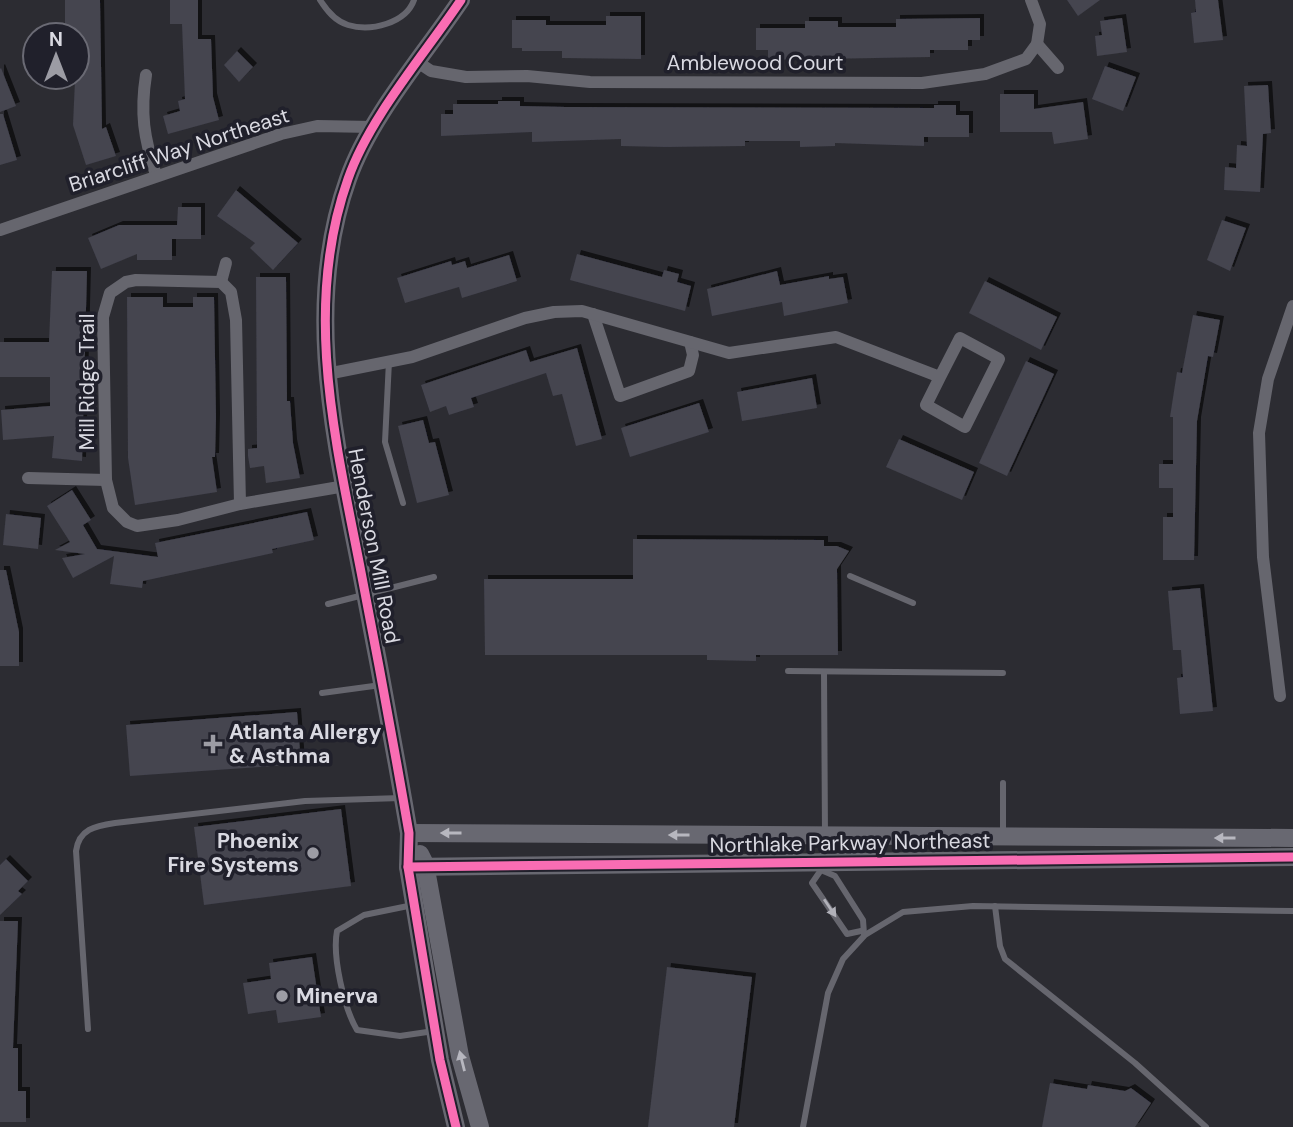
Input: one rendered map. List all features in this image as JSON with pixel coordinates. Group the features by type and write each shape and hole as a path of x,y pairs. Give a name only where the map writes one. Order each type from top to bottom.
{"street":[{"name":"Henderson Mill Road","path":"461,0 373,127 348,179 331,245 324,339 331,416 409,833 460,1056 480,1127"},
{"path":"1031,0 1040,24 1037,44 1058,68"},
{"name":"Amblewood Court","path":"419,63 431,71 467,77 527,76 590,82 922,83 985,74 1026,59 1037,44"},
{"path":"146,75 141,107 147,147 156,175"},
{"name":"Briarcliff Way Northeast","path":"0,230 281,134 317,126 373,127"},
{"path":"226,263 221,282 231,292 236,320 240,503"},
{"name":"Mill Ridge Trail","path":"221,282 136,280 126,282 110,293 103,317 106,481 113,508 127,522 137,526 178,520 240,503 345,486"},
{"path":"1280,696 1263,557 1259,433 1268,379 1293,306"},
{"path":"327,374 389,361 554,312 593,314 729,352 836,337 940,377"},
{"path":"593,314 620,396 689,371 693,355 690,342"},
{"path":"960,338 999,359 965,427 926,405 940,377 960,338"},
{"path":"28,478 106,481"},
{"name":"Northlake Parkway Northeast","path":"409,833 1293,838"},
{"name":"Northlake Parkway Northeast","path":"416,865 821,865 1293,857"},
{"name":"Henderson Mill Road","path":"416,865 414,905 456,1127"}],"lane":[{"path":"320,0 329,14 346,25 362,28 401,19 410,11 414,0"},
{"path":"389,361 386,442 403,503"},
{"path":"850,576 913,603"},
{"path":"328,604 434,577"},
{"path":"788,671 1003,673"},
{"path":"824,672 825,836 821,865 812,883 847,934 863,933 903,912 995,906 1293,911"},
{"path":"322,693 383,685"},
{"path":"1003,783 1003,836"},
{"path":"88,1029 76,851 77,840 86,831 105,825 305,801 403,798"},
{"path":"803,1127 828,993 843,959 863,933 863,920 835,876 821,865"},
{"path":"414,905 364,915 337,931 335,943 348,1016 357,1030 400,1036 436,1030"},
{"path":"995,906 1000,946 1005,959 1135,1063 1206,1127"}],"building":[{"path":"65,0 100,0 102,129 106,127 116,156 86,165 73,125 75,91 91,91 91,21 65,21"},
{"path":"170,0 198,0 198,39 211,39 213,97 219,120 168,134 163,116 180,111 178,101 185,99 182,24 170,24"},
{"path":"1067,0 1100,0 1078,16"},
{"path":"1195,0 1218,0 1223,40 1194,43 1191,13 1196,12"},
{"path":"606,16 641,16 641,59 562,58 562,51 522,51 522,48 512,48 512,20 546,20 546,25 606,25"},
{"path":"980,18 980,40 968,40 968,50 930,50 930,57 768,60 768,50 756,50 756,28 805,28 805,21 838,21 838,27 896,27 896,19"},
{"path":"1122,18 1127,52 1097,56 1095,36 1102,35 1100,21"},
{"path":"237,51 253,67 239,82 224,65"},
{"path":"1105,66 1136,77 1123,111 1092,99"},
{"path":"0,69 16,106 0,112"},
{"path":"1268,85 1271,133 1263,134 1260,192 1224,190 1225,167 1236,168 1237,145 1247,146 1244,86"},
{"path":"1000,94 1034,94 1034,109 1083,102 1088,139 1054,144 1052,132 1000,132"},
{"path":"498,101 520,101 520,106 566,107 934,108 934,105 956,105 956,115 969,115 969,137 924,137 924,146 835,143 835,146 800,147 800,141 745,141 745,146 666,147 621,146 621,139 532,142 532,132 441,136 441,114 453,114 453,104 498,104"},
{"path":"0,114 3,114 17,160 0,165"},
{"path":"236,190 298,243 273,270 250,248 255,243 217,216"},
{"path":"178,207 201,207 201,239 172,239 172,260 137,260 137,254 101,269 88,238 119,225 177,225"},
{"path":"1222,220 1246,228 1230,271 1207,260"},
{"path":"577,254 662,277 664,270 679,274 677,282 691,286 685,311 570,280"},
{"path":"509,255 517,281 462,298 459,287 405,303 397,278 451,261 452,265 465,261 467,268"},
{"path":"52,271 87,271 82,461 52,458 54,436 3,440 1,410 50,406 50,377 0,377 0,342 49,342"},
{"path":"777,271 780,285 829,276 829,279 843,277 848,303 784,316 782,302 712,316 707,289"},
{"path":"256,277 286,277 287,401 290,401 293,443 300,478 266,483 264,466 250,468 248,456 248,449 257,448"},
{"path":"985,281 1057,317 1041,350 969,313"},
{"path":"127,297 163,297 163,307 193,307 193,297 214,297 216,417 215,457 212,457 217,492 135,505 128,458"},
{"path":"1193,315 1220,320 1213,357 1208,356 1197,421 1194,560 1163,560 1163,517 1173,517 1173,488 1159,488 1159,464 1173,464 1173,417 1170,417 1177,372 1182,373"},
{"path":"577,348 602,439 576,446 562,394 553,396 546,373 471,398 474,407 449,415 446,406 430,412 421,385 526,350 530,362"},
{"path":"1026,361 1054,374 1007,476 979,463"},
{"path":"812,378 817,408 742,421 737,392"},
{"path":"699,403 709,432 630,457 621,428"},
{"path":"423,420 429,443 435,442 449,495 417,503 398,426"},
{"path":"899,439 974,472 962,500 886,467"},
{"path":"72,490 91,520 83,525 97,549 158,557 155,543 307,512 314,540 272,549 273,553 143,581 142,588 110,584 114,556 73,578 62,558 85,554 55,550 70,542 47,506"},
{"path":"6,514 41,518 38,549 3,545"},
{"path":"633,539 824,540 824,546 837,546 849,551 837,569 838,655 756,655 756,661 707,660 707,655 485,655 484,579 633,579"},
{"path":"0,570 6,570 19,632 19,666 0,666"},
{"path":"1200,588 1213,711 1180,714 1177,678 1183,677 1181,650 1173,650 1168,591"},
{"name":"Atlanta Allergy & Asthma","path":"297,712 301,764 130,776 126,725"},
{"path":"341,809 351,886 204,905 194,827"},
{"path":"6,859 28,881 18,891 22,894 0,915 0,865"},
{"path":"0,921 18,921 13,1048 18,1048 18,1091 26,1091 26,1122 0,1122"},
{"name":"Minerva","path":"312,957 321,1017 278,1023 276,1010 248,1014 243,983 271,979 269,963"},
{"path":"667,967 752,977 734,1127 648,1127"},
{"path":"1050,1083 1087,1089 1088,1085 1125,1091 1131,1088 1151,1103 1135,1127 1042,1127"}],"cycle path":[{"path":"456,1127 440,1060 408,867 409,833 342,474 328,376 325,326 327,277 334,228 357,156 398,87 461,0"},
{"path":"408,867 1293,857"}],"place":[{"name":"Atlanta Allergy & Asthma","path":"213,744"},
{"name":"Phoenix Fire Systems","path":"313,853"},
{"name":"Minerva","path":"282,996"}]}
